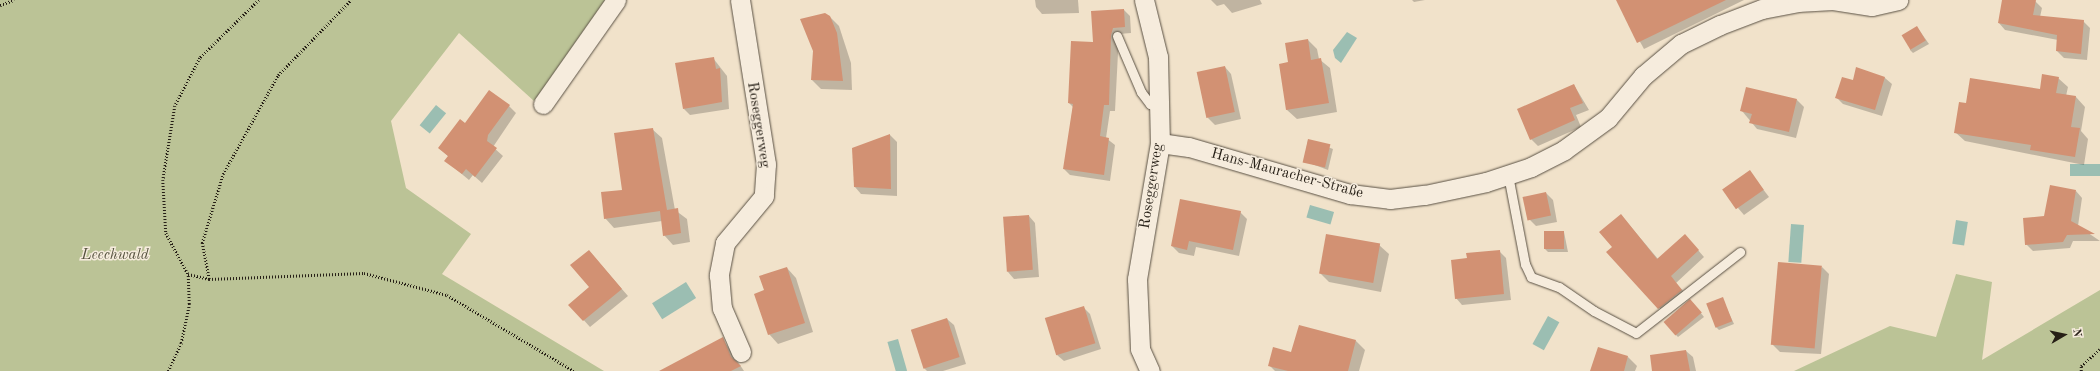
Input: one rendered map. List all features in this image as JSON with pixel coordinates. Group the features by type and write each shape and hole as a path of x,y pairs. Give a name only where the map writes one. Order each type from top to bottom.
{"street":[{"path":"543,104 616,0"},
{"name":"Roseggerweg","path":"740,0 766,164 764,196 725,243 719,275 722,308 741,352"},
{"name":"Roseggerweg","path":"1144,0 1158,57 1160,143 1137,279 1140,349 1150,371"},
{"name":"Hans-Mauracher-Straße","path":"1160,143 1189,147 1350,194 1390,199 1425,195 1508,175 1564,150 1608,118 1643,76 1681,44 1720,25 1762,9 1797,2 1833,0 1872,6 1898,0"}],"lane":[{"path":"1117,36 1141,92 1150,104 1159,108"},
{"path":"1508,175 1524,264 1531,277 1559,287 1600,315 1636,333 1740,252"}],"path":[{"path":"0,5 14,0"},
{"path":"168,371 181,343 189,304 188,274 166,233 163,180 175,106 200,58 259,0"},
{"path":"209,279 202,243 223,174 278,75 351,0"},
{"path":"188,274 209,279 364,273 447,295 574,371"},
{"path":"2081,371 2081,366 2100,349"}],"green space":[{"name":"Leechwald","path":"0,0 605,0 534,101 459,33 391,121 406,188 471,234 442,274 604,371 0,371"},
{"path":"1956,274 1992,282 1982,360 2100,290 2100,371 1794,371 1890,326 1936,337"}],"water":[{"path":"1347,32 1357,38 1341,63 1335,58 1333,50"},
{"path":"436,105 446,113 430,133 420,125"},
{"path":"2070,164 2100,164 2100,176 2070,176"},
{"path":"1310,205 1334,212 1330,224 1306,217"},
{"path":"1956,220 1968,222 1964,246 1952,244"},
{"path":"1791,224 1804,225 1801,263 1788,262"},
{"path":"686,282 696,298 662,319 652,303"},
{"path":"1548,316 1559,322 1544,350 1532,344"},
{"path":"898,339 907,371 896,371 887,342"}],"building":[{"path":"1616,0 1726,0 1637,43"},
{"path":"2002,0 2036,0 2033,15 2084,20 2081,54 2056,51 2057,35 1998,23"},
{"path":"1124,9 1125,27 1113,28 1111,35 1109,105 1104,105 1100,136 1109,138 1104,175 1063,169 1073,104 1068,103 1071,41 1093,42 1091,11"},
{"path":"825,13 830,16 837,33 843,81 811,80 813,51 800,19"},
{"path":"1917,26 1926,41 1910,50 1902,35"},
{"path":"1308,39 1311,60 1321,58 1329,103 1286,110 1279,64 1288,62 1285,43"},
{"path":"714,57 716,69 720,68 722,102 683,109 675,63"},
{"path":"1225,66 1235,112 1206,118 1197,72"},
{"path":"1856,67 1885,77 1875,110 1835,98 1842,77 1853,80"},
{"path":"2042,74 2059,77 2056,93 2076,96 2071,127 2080,128 2075,157 2030,150 2031,145 1954,133 1959,102 1966,103 1970,78 2040,89"},
{"path":"1574,84 1583,103 1570,108 1575,120 1530,140 1517,109"},
{"path":"1746,87 1797,99 1789,132 1749,123 1752,114 1740,111"},
{"path":"489,90 510,105 488,135 487,141 497,148 475,177 466,169 462,174 444,161 448,156 438,148 460,119 465,123"},
{"path":"653,128 667,210 678,208 681,233 663,236 660,211 604,219 601,192 622,190 614,133"},
{"path":"890,134 891,189 854,187 852,148"},
{"path":"1308,139 1330,144 1325,168 1303,162"},
{"path":"1750,170 1764,190 1736,209 1722,190"},
{"path":"2050,185 2076,190 2071,221 2095,234 2067,235 2063,242 2025,245 2023,218 2044,216"},
{"path":"1546,192 1551,215 1528,220 1523,197"},
{"path":"1180,199 1241,211 1233,250 1189,241 1187,250 1171,246"},
{"path":"1621,214 1657,259 1685,234 1699,250 1671,276 1682,290 1658,309 1606,252 1612,247 1599,232"},
{"path":"1029,215 1033,270 1007,272 1003,217"},
{"path":"1544,231 1564,231 1564,249 1544,249"},
{"path":"1326,234 1380,244 1373,283 1319,273"},
{"path":"589,250 622,289 583,321 568,305 589,287 570,265"},
{"path":"1500,250 1504,294 1455,299 1451,260 1467,258 1466,253"},
{"path":"1778,262 1822,266 1815,349 1771,345"},
{"path":"787,267 805,323 768,335 754,294 764,290 759,276"},
{"path":"1723,297 1732,321 1716,328 1706,303"},
{"path":"1690,299 1702,313 1675,336 1664,322"},
{"path":"1084,306 1095,343 1056,355 1045,318"},
{"path":"947,318 960,357 924,369 911,330"},
{"path":"1299,325 1356,340 1348,371 1288,371 1268,366 1273,347 1291,352"},
{"path":"723,337 731,357 741,366 731,371 659,371"},
{"path":"1598,347 1628,356 1624,371 1590,371"},
{"path":"1686,350 1690,371 1652,371 1650,355"}]}
